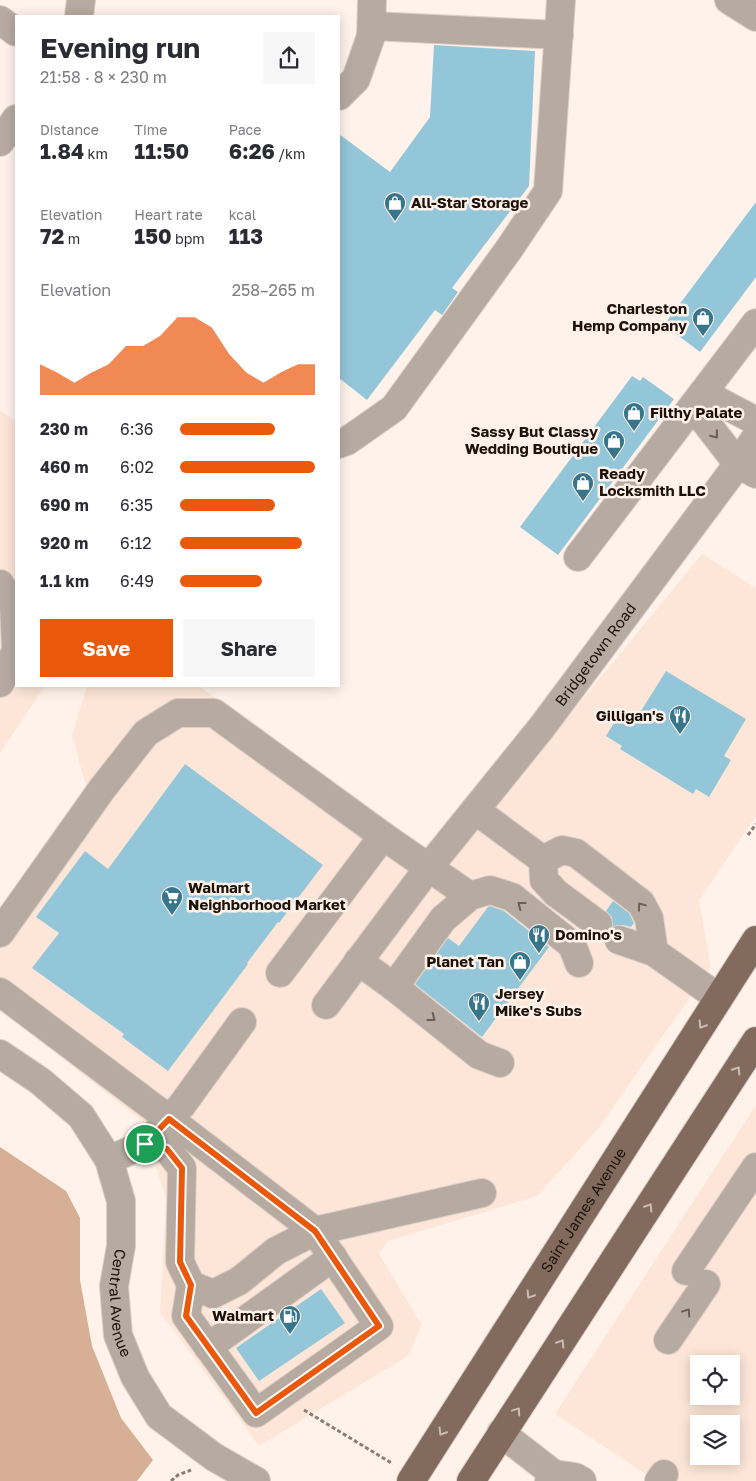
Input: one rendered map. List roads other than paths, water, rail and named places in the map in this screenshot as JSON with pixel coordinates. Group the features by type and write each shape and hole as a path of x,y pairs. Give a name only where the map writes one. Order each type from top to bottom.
{"main road":[{"name":"Saint James Avenue","path":"403,1473 756,940"},
{"path":"471,1481 756,1041"}],"street":[{"path":"79,15 80,0"},
{"path":"340,444 347,441 394,408 509,249 548,191 561,0"},
{"path":"729,0 756,16"},
{"path":"340,95 356,79 371,36 372,13 559,36"},
{"path":"0,20 15,31"},
{"path":"0,142 15,120"},
{"path":"578,557 756,323"},
{"path":"698,399 756,420"},
{"path":"698,399 747,469"},
{"name":"Bridgetown Road","path":"326,1005 428,867 747,469 756,437"},
{"path":"0,584 14,606 15,628"},
{"path":"0,683 15,651"},
{"path":"0,933 102,790 146,733 178,714 214,713 383,836 470,896"},
{"path":"475,810 544,860"},
{"path":"280,973 383,836"},
{"path":"544,860 562,850 576,853 641,903 649,918 654,952"},
{"path":"544,860 544,880 556,893 598,924"},
{"path":"394,987 443,918 470,896 490,890 512,897 572,945 579,963"},
{"path":"619,940 654,952 719,998"},
{"path":"358,961 394,987 479,1055 500,1063"},
{"path":"0,992 315,1231 379,1326 256,1413 186,1316 191,1285 180,1262 182,1168 167,1149 145,1144"},
{"path":"109,1160 145,1144 182,1105 242,1022"},
{"name":"Central Avenue","path":"0,1054 40,1080 81,1116 109,1160 121,1201 121,1246 114,1286 118,1335 135,1377 159,1416 214,1457 256,1481"},
{"path":"668,1340 696,1278 756,1167"},
{"path":"191,1285 213,1294 240,1281 276,1251 315,1231 482,1193"},
{"path":"208,1347 333,1258"},
{"path":"501,1433 551,1477 575,1476 582,1481"}],"place":[{"name":"All-Star Storage","path":"395,222"},
{"name":"Charleston Hemp Company","path":"703,337"},
{"name":"Filthy Palate","path":"634,432"},
{"name":"Sassy But Classy Wedding Boutique","path":"614,460"},
{"name":"Ready Locksmith LLC","path":"583,502"},
{"name":"Gilligan's","path":"680,735"},
{"name":"Walmart Neighborhood Market","path":"172,916"},
{"name":"Domino's","path":"539,954"},
{"name":"Planet Tan","path":"520,981"},
{"name":"Jersey Mike's Subs","path":"479,1022"},
{"name":"Walmart","path":"290,1335"}]}
